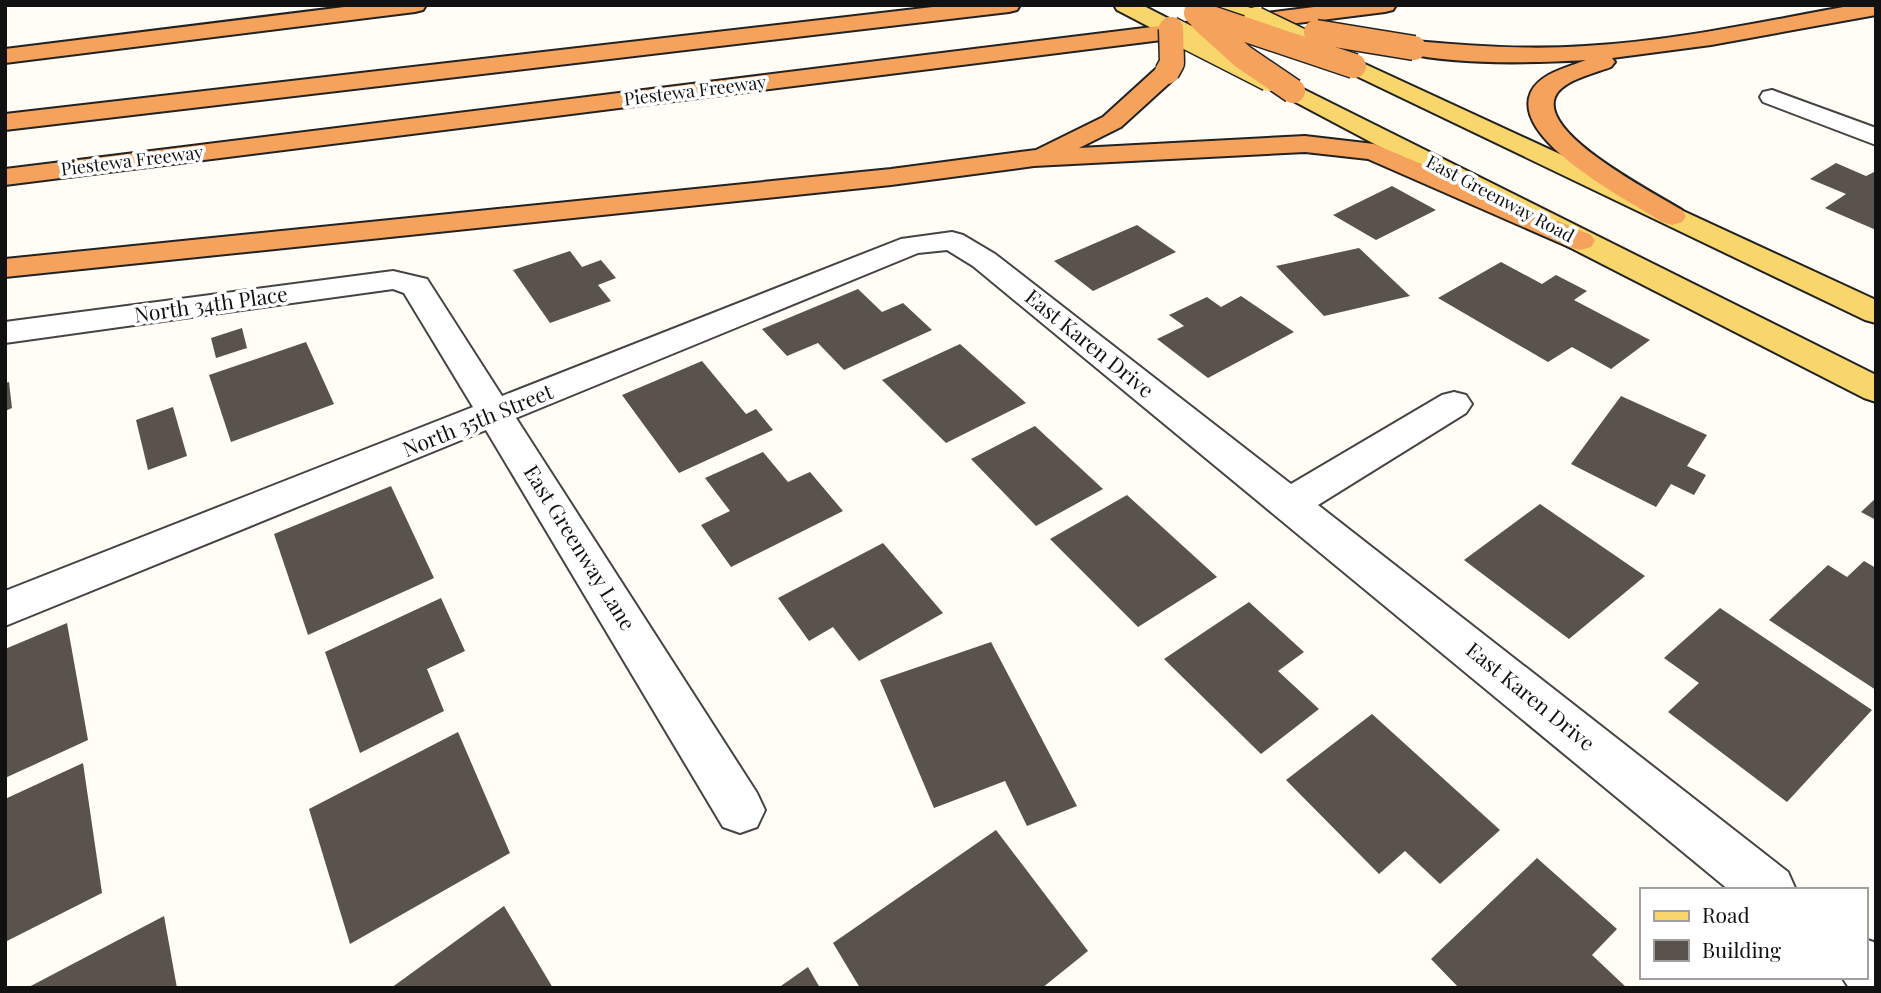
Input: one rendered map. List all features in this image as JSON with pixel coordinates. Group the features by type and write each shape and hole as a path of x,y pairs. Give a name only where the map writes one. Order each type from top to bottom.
{"highway":[{"path":"5,56 415,5"},
{"path":"5,122 1009,5"},
{"name":"Piestewa Freeway","path":"5,177 1385,5"},
{"path":"1034,158 1112,121 1167,72 1172,63 1171,29 1162,6 1196,8 1360,41 1483,55 1547,55 1651,47 1876,8"},
{"path":"1196,8 1354,66"},
{"path":"1196,8 1243,57 1293,91"},
{"path":"1651,47 1577,70 1557,80 1543,93 1541,106 1546,122 1566,148 1672,216"},
{"path":"5,268 891,177 1034,158 1305,144 1374,152 1580,241"}],"main road":[{"name":"East Greenway Road","path":"1125,5 1580,241 1876,390"},
{"path":"1226,5 1876,313"}],"street":[{"path":"1772,97 1876,137"},
{"name":"North 35th Street","path":"5,610 912,245 952,241"},
{"name":"East Karen Drive","path":"952,241 984,260 1768,888"},
{"name":"North 34th Place","path":"5,334 393,280 416,286"},
{"name":"East Greenway Lane","path":"416,286 740,810"},
{"path":"1289,504 1454,404"}],"building":[{"path":"1836,163 1866,176 1876,171 1876,230 1825,208 1846,194 1810,179"},
{"path":"1392,186 1436,210 1376,240 1333,215"},
{"path":"1137,225 1176,252 1093,291 1054,261"},
{"path":"1359,248 1410,296 1324,316 1276,266"},
{"path":"570,251 582,267 601,260 616,278 598,285 611,301 550,323 513,270"},
{"path":"1501,262 1542,284 1556,275 1587,291 1574,300 1650,340 1611,369 1572,347 1548,362 1438,298"},
{"path":"858,289 882,312 903,303 932,330 844,370 818,343 787,356 762,329"},
{"path":"1241,296 1294,332 1208,378 1157,339 1184,326 1169,315 1207,297 1221,307"},
{"path":"242,328 247,348 216,358 211,338"},
{"path":"306,342 334,404 231,442 209,375"},
{"path":"960,344 1026,403 946,443 882,380"},
{"path":"702,361 746,414 756,409 773,430 679,473 622,395"},
{"path":"9,382 12,408 5,411 5,383"},
{"path":"1621,396 1707,435 1687,466 1706,475 1694,495 1671,484 1656,507 1571,464"},
{"path":"173,407 187,456 148,470 136,420"},
{"path":"1035,426 1103,489 1036,526 971,459"},
{"path":"763,452 788,482 810,472 843,511 731,567 701,525 730,511 705,478"},
{"path":"391,486 434,578 308,635 274,534"},
{"path":"1127,495 1217,577 1138,627 1050,539"},
{"path":"1876,498 1876,520 1861,512"},
{"path":"1540,504 1645,576 1569,639 1464,560"},
{"path":"883,543 943,613 859,661 833,627 809,641 778,598"},
{"path":"1864,561 1876,568 1876,690 1769,620 1828,565 1847,577"},
{"path":"441,598 465,651 427,669 444,711 360,753 325,652"},
{"path":"1249,602 1304,652 1278,671 1319,709 1261,754 1164,659"},
{"path":"1720,608 1872,710 1787,802 1668,712 1699,683 1664,658"},
{"path":"67,623 88,740 5,778 5,649"},
{"path":"991,642 1077,806 1027,826 1005,781 934,808 880,680"},
{"path":"1372,714 1500,830 1440,884 1405,851 1379,874 1286,780"},
{"path":"458,732 510,853 350,944 309,809"},
{"path":"83,763 102,893 5,942 5,799"},
{"path":"996,830 1088,951 1042,988 860,988 833,943"},
{"path":"1537,858 1617,929 1592,955 1627,988 1459,988 1431,959"},
{"path":"504,906 553,988 391,988"},
{"path":"164,916 177,988 27,988"},
{"path":"808,967 820,988 778,988"}]}
